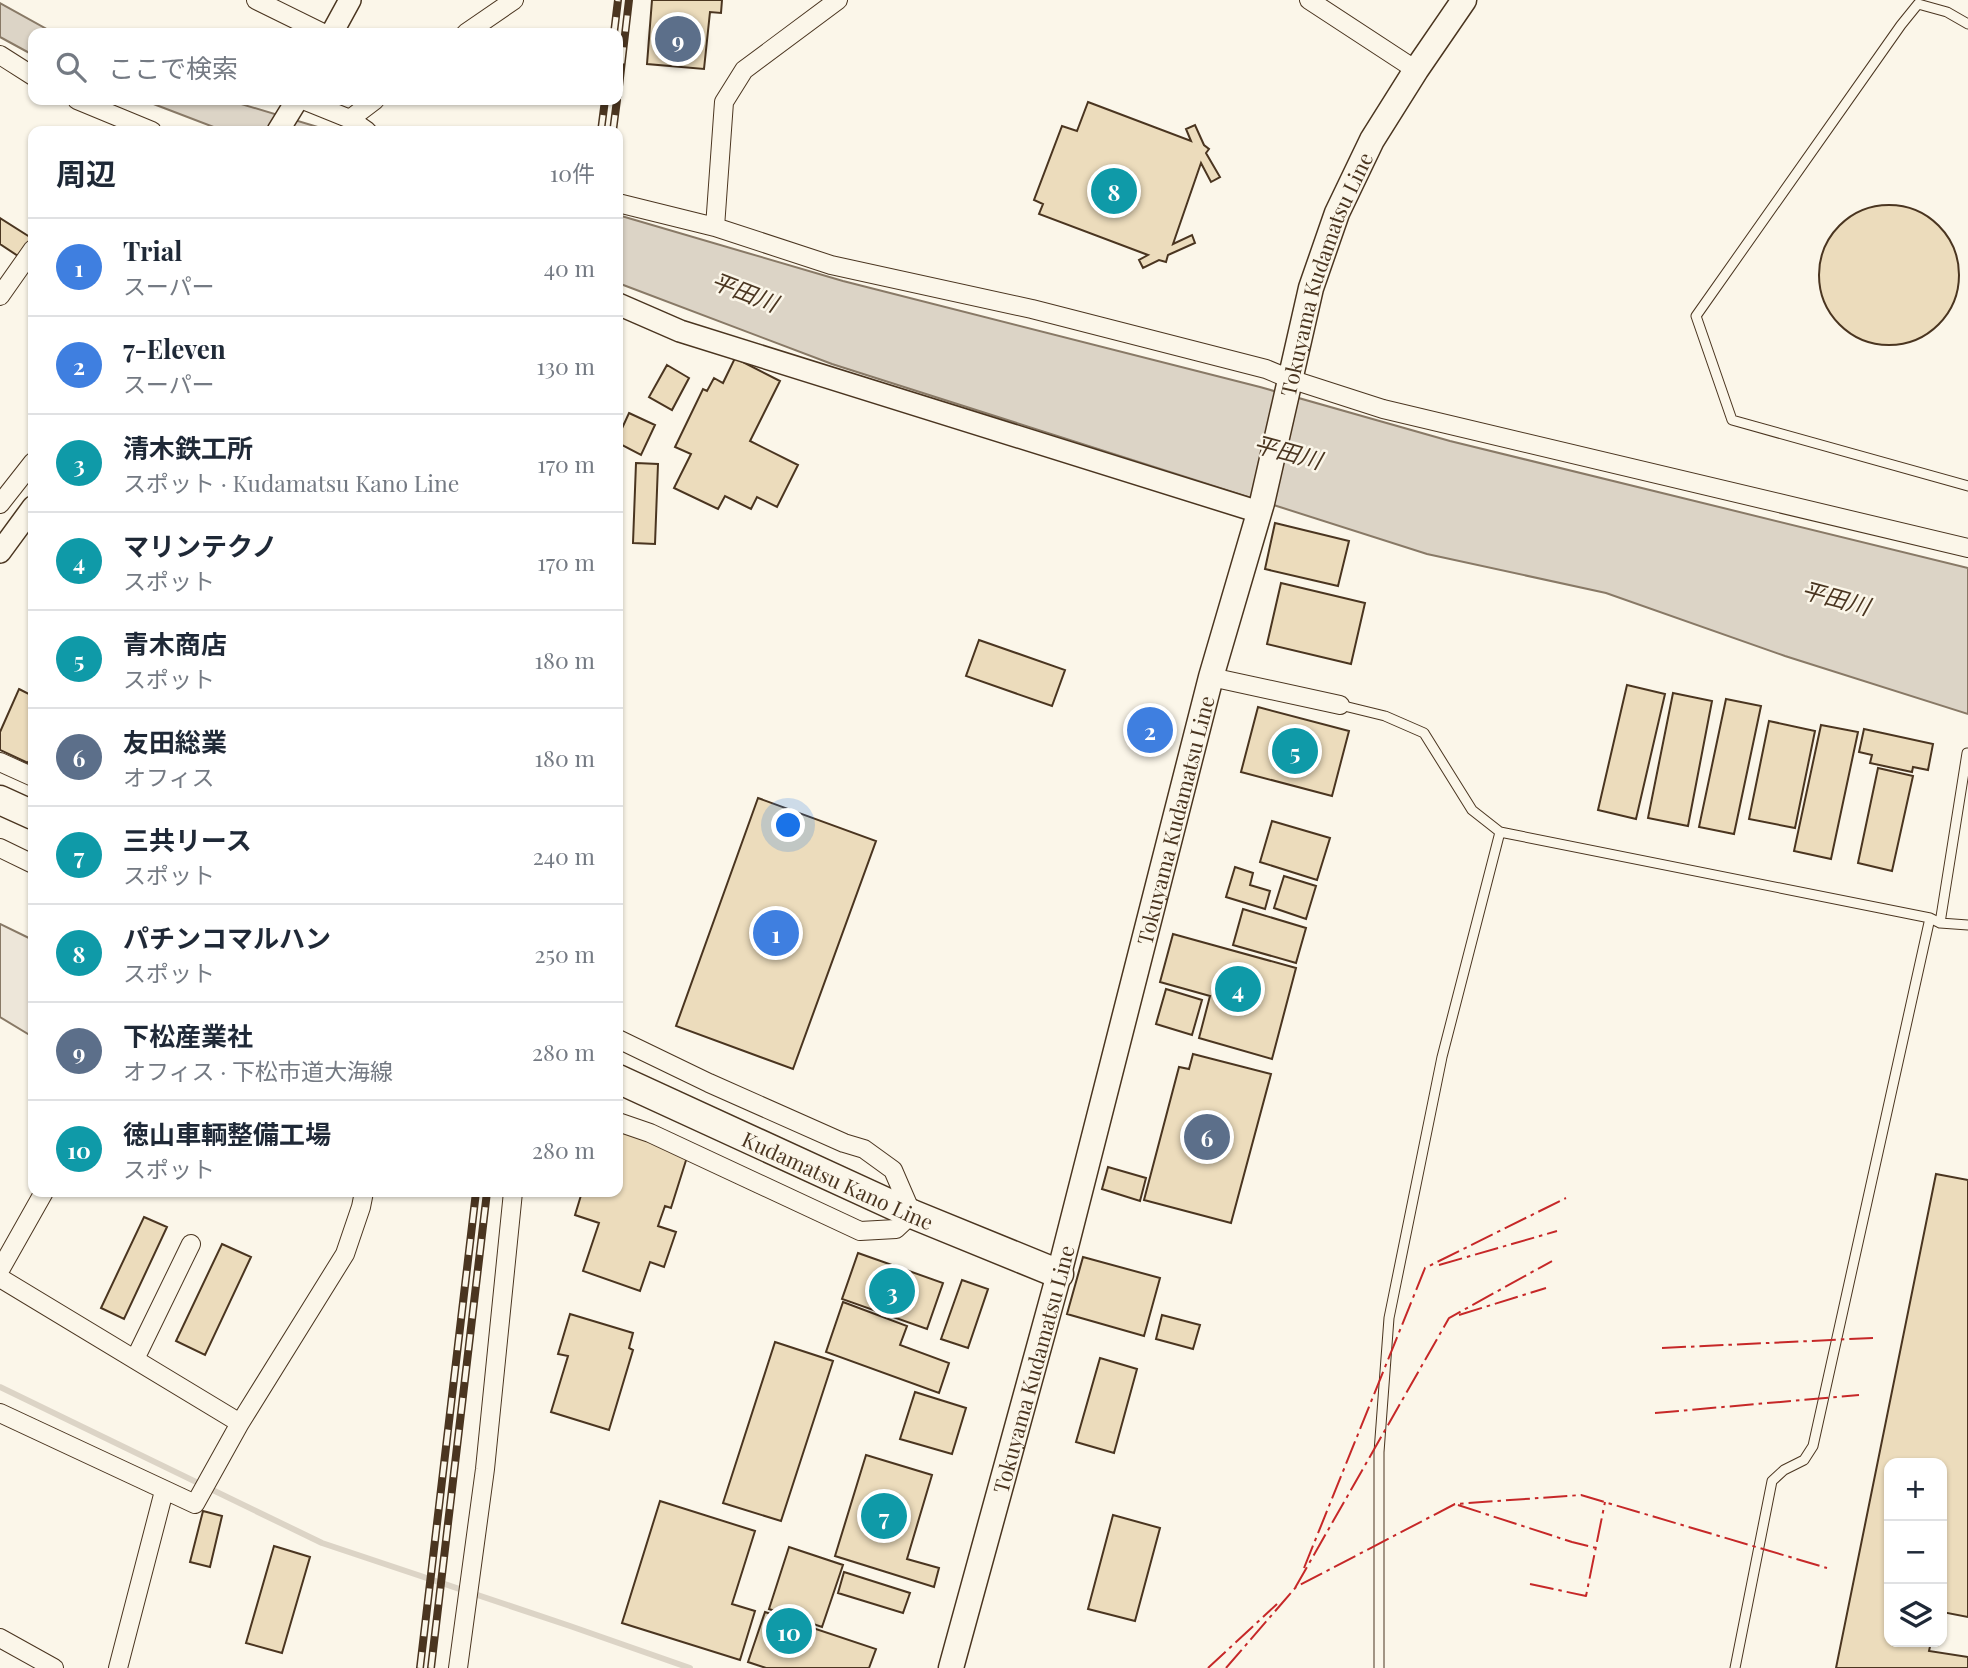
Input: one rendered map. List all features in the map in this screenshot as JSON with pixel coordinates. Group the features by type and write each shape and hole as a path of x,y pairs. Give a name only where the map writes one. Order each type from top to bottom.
{"main road":[{"name":"Tokuyama Kudamatsu Line","path":"951,1668 1059,1274 1211,677 1260,508 1311,288 1337,213 1372,140 1464,0"},
{"path":"0,800 28,813"},
{"name":"Kudamatsu Kano Line","path":"623,1082 912,1214 1059,1274"}],"street":[{"path":"256,0 313,28"},
{"path":"335,28 350,0"},
{"path":"473,28 514,0"},
{"path":"715,227 724,102 744,70 838,0"},
{"path":"1310,0 1416,70"},
{"path":"0,55 28,73"},
{"path":"89,105 140,126"},
{"path":"281,126 294,105"},
{"path":"315,105 350,119 360,126"},
{"path":"350,119 368,105"},
{"path":"623,204 715,227 831,265 1032,309 1266,369 1290,382 1383,409 1968,548"},
{"path":"0,296 28,256"},
{"path":"623,310 680,331 1260,508"},
{"path":"0,504 28,468"},
{"path":"0,552 28,514"},
{"path":"1211,677 1340,705"},
{"path":"0,762 28,776"},
{"path":"0,848 28,862"},
{"path":"623,1041 721,1089 844,1143 864,1149 893,1170 912,1214 896,1229 860,1231 650,1133 623,1124"},
{"path":"0,1269 41,1197"},
{"path":"0,1413 195,1504 240,1423 345,1254 363,1197"},
{"path":"458,1668 485,1469 512,1197"},
{"path":"135,1359 191,1244"},
{"path":"0,1278 240,1423"},
{"path":"118,1668 164,1491"},
{"path":"0,1638 54,1668"}],"lane":[{"path":"1968,24 1947,12 1918,4 1696,316 1732,420 1968,486"},
{"path":"1340,705 1385,716 1424,733 1472,810 1500,832 1930,918 1940,923 1968,925"},
{"path":"1940,923 1966,753"},
{"path":"1379,1668 1379,1452 1389,1318 1442,1058 1500,832"},
{"path":"1735,1668 1772,1481 1784,1470 1804,1460 1813,1446 1930,918"}],"shaded area":[{"path":"0,924 28,938 28,1034 0,1017"}],"water":[{"path":"0,3 45,28 28,28 28,52 0,37"},
{"path":"156,105 245,105 314,126 211,126"},
{"name":"平田川","path":"623,216 843,281 1260,387 1450,441 1968,568 1968,714 1785,656 1606,593 1427,554 832,364 623,285"}],"building":[{"path":"652,0 722,0 721,13 710,12 704,69 647,64"},
{"path":"1088,102 1191,141 1186,129 1195,125 1204,145 1209,149 1206,153 1220,177 1211,182 1201,163 1173,244 1192,235 1195,243 1168,255 1166,262 1159,260 1143,268 1139,260 1148,255 1039,214 1043,204 1034,200 1062,126 1077,131"},
{"path":"1889,205 1916,211 1938,226 1953,248 1959,275 1953,302 1938,324 1916,339 1889,345 1862,339 1840,324 1825,302 1819,275 1825,248 1840,226 1862,211"},
{"path":"0,218 28,236 28,247 21,258 0,244"},
{"path":"735,358 780,381 750,441 798,465 777,507 757,497 751,509 725,496 718,509 674,488 691,454 675,447 703,389 707,391 714,378 723,383"},
{"path":"667,365 689,378 672,410 649,397"},
{"path":"629,413 655,425 641,455 623,446 623,426"},
{"path":"636,463 658,464 655,544 633,543"},
{"path":"1275,523 1349,541 1338,586 1265,569"},
{"path":"1281,583 1365,603 1351,664 1267,644"},
{"path":"979,640 1065,670 1052,706 966,676"},
{"path":"1627,685 1665,694 1636,819 1598,810"},
{"path":"19,689 28,694 28,763 0,750 0,732"},
{"path":"1673,693 1712,701 1688,826 1648,818"},
{"path":"1726,699 1761,706 1734,834 1699,827"},
{"path":"1258,707 1349,731 1332,796 1241,772"},
{"path":"1769,721 1815,731 1795,828 1749,819"},
{"path":"1821,725 1858,732 1831,859 1794,851"},
{"path":"1864,729 1933,744 1928,770 1913,767 1912,772 1870,763 1872,755 1859,752"},
{"path":"1878,768 1913,776 1892,871 1858,863"},
{"path":"758,798 876,841 793,1069 676,1026"},
{"path":"1272,821 1330,838 1317,880 1260,862"},
{"path":"1235,867 1253,873 1250,885 1270,891 1265,909 1226,897"},
{"path":"1284,876 1316,886 1306,919 1274,908"},
{"path":"1243,909 1306,928 1296,963 1233,945"},
{"path":"1173,934 1296,968 1272,1059 1199,1038 1210,996 1160,982"},
{"path":"1166,989 1202,1000 1192,1035 1156,1024"},
{"path":"1193,1054 1271,1074 1231,1223 1144,1200 1179,1067 1189,1069"},
{"path":"623,1132 688,1154 671,1208 665,1206 658,1226 676,1232 664,1267 650,1262 640,1291 583,1271 599,1223 575,1215 580,1197 623,1197"},
{"path":"1108,1167 1146,1178 1140,1201 1102,1189"},
{"path":"1936,1174 1968,1180 1968,1617 1947,1613 1947,1458 1884,1458 1884,1647 1930,1647 1929,1651 1968,1657 1968,1668 1836,1668"},
{"path":"144,1217 167,1227 124,1319 101,1308"},
{"path":"222,1244 251,1257 205,1355 176,1341"},
{"path":"858,1253 943,1283 927,1329 842,1299"},
{"path":"1083,1257 1160,1278 1144,1336 1067,1314"},
{"path":"962,1280 988,1289 968,1348 941,1339"},
{"path":"843,1302 907,1326 900,1345 949,1363 939,1393 826,1352"},
{"path":"570,1314 633,1333 629,1348 633,1350 609,1430 551,1412 568,1356 558,1354"},
{"path":"1162,1315 1200,1325 1193,1349 1156,1339"},
{"path":"775,1342 833,1361 781,1521 723,1503"},
{"path":"1100,1358 1137,1369 1114,1453 1076,1442"},
{"path":"915,1392 966,1408 952,1454 900,1439"},
{"path":"866,1455 932,1475 907,1559 939,1568 934,1587 835,1556"},
{"path":"660,1501 755,1531 732,1604 755,1611 740,1660 622,1623"},
{"path":"203,1511 222,1516 210,1567 190,1562"},
{"path":"1113,1515 1160,1528 1135,1621 1088,1609"},
{"path":"274,1546 310,1557 282,1653 246,1643"},
{"path":"789,1547 843,1565 822,1627 769,1609"},
{"path":"844,1572 910,1593 903,1613 838,1593"},
{"path":"765,1612 876,1649 869,1668 766,1668 748,1662"}],"waterway":[{"path":"0,1387 322,1543 690,1668"}],"railway":[{"path":"615,28 618,0"},
{"path":"623,52 629,0"},
{"path":"602,126 604,105"},
{"path":"614,126 616,105"},
{"path":"420,1668 475,1197"},
{"path":"431,1668 486,1197"}],"power":[{"path":"1304,1568 1425,1268 1566,1198"},
{"path":"1439,1265 1557,1231"},
{"path":"1295,1588 1449,1318 1552,1261"},
{"path":"1459,1315 1546,1288"},
{"path":"1662,1348 1873,1338"},
{"path":"1655,1413 1859,1395"},
{"path":"1226,1668 1296,1587 1455,1504 1581,1495 1827,1568"},
{"path":"1530,1584 1586,1596 1605,1502"},
{"path":"1458,1505 1596,1548"},
{"path":"1208,1668 1277,1604"}],"place":[{"name":"下松産業社","path":"678,39"},
{"name":"パチンコマルハン","path":"1114,191"},
{"name":"7-Eleven","path":"1150,730"},
{"name":"青木商店","path":"1295,751"},
{"name":"Trial","path":"776,933"},
{"name":"マリンテクノ","path":"1238,989"},
{"name":"友田総業","path":"1207,1137"},
{"name":"清木鉄工所","path":"892,1291"},
{"name":"三共リース","path":"884,1516"},
{"name":"徳山車輌整備工場","path":"789,1631"}]}
